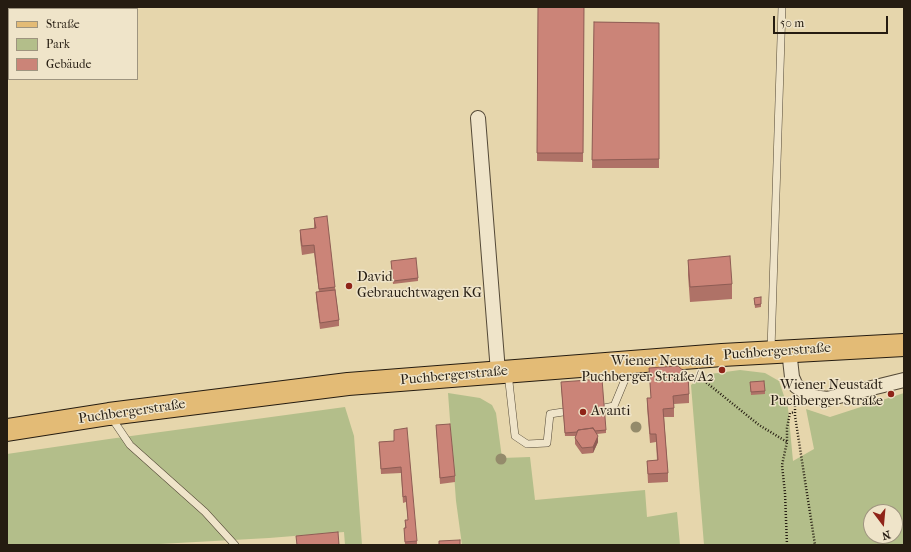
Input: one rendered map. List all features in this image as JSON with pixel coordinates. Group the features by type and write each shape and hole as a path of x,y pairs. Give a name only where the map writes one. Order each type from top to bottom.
{"main road":[{"name":"Puchbergerstraße","path":"7,430 109,414 348,384 691,357 904,345"}],"street":[{"path":"478,118 503,371"},
{"path":"780,351 796,386 813,397 827,399 904,380"}],"lane":[{"path":"780,351 782,7"},
{"path":"604,408 614,406 633,362"},
{"path":"503,371 515,436 527,444 547,443 550,414 563,412"},
{"path":"109,414 130,445 205,512 235,545"}],"path":[{"path":"691,357 696,374 759,425 787,442"},
{"path":"796,386 795,412 815,545"},
{"path":"787,545 785,493 782,465 787,442 787,428 790,413 795,412"}],"green space":[{"path":"740,370 765,373 779,381 788,408 793,461 814,449 806,409 830,417 904,393 904,545 704,545 691,385 703,375"},
{"path":"448,393 480,398 492,405 496,413 502,458 530,457 535,500 645,490 647,517 677,512 680,545 462,545 456,501"},
{"path":"345,407 354,436 362,545 345,545 344,532 141,545 7,545 7,454"}],"building":[{"path":"538,7 584,7 583,153 537,153"},
{"path":"594,22 659,23 659,159 592,160"},
{"path":"327,216 335,287 319,289 314,245 302,246 300,230 316,228 314,218"},
{"path":"730,256 732,284 690,287 688,260"},
{"path":"416,258 418,278 393,281 391,261"},
{"path":"335,290 339,320 320,323 316,292"},
{"path":"761,297 761,304 755,305 754,298"},
{"path":"678,366 688,375 689,394 673,396 674,408 663,409 668,473 648,474 647,461 658,460 656,434 650,434 647,398 651,398 649,368"},
{"path":"602,379 606,430 595,431 593,428 565,433 561,382"},
{"path":"764,381 765,391 751,392 750,382"},
{"path":"450,424 455,476 440,478 436,425"},
{"path":"407,428 417,541 405,542 405,520 408,520 406,496 403,497 401,467 381,469 379,442 394,441 394,430"},
{"path":"593,428 598,436 593,447 582,448 575,438 578,430"},
{"path":"338,532 339,545 297,545 296,536"},
{"path":"460,540 460,545 439,545 439,541"}],"place":[{"name":"David Gebrauchtwagen KG","path":"349,286"},
{"name":"Wiener Neustadt Puchberger Straße/A2","path":"722,370"},
{"name":"Wiener Neustadt Puchberger Straße","path":"891,394"},
{"name":"Avanti","path":"583,412"}]}
